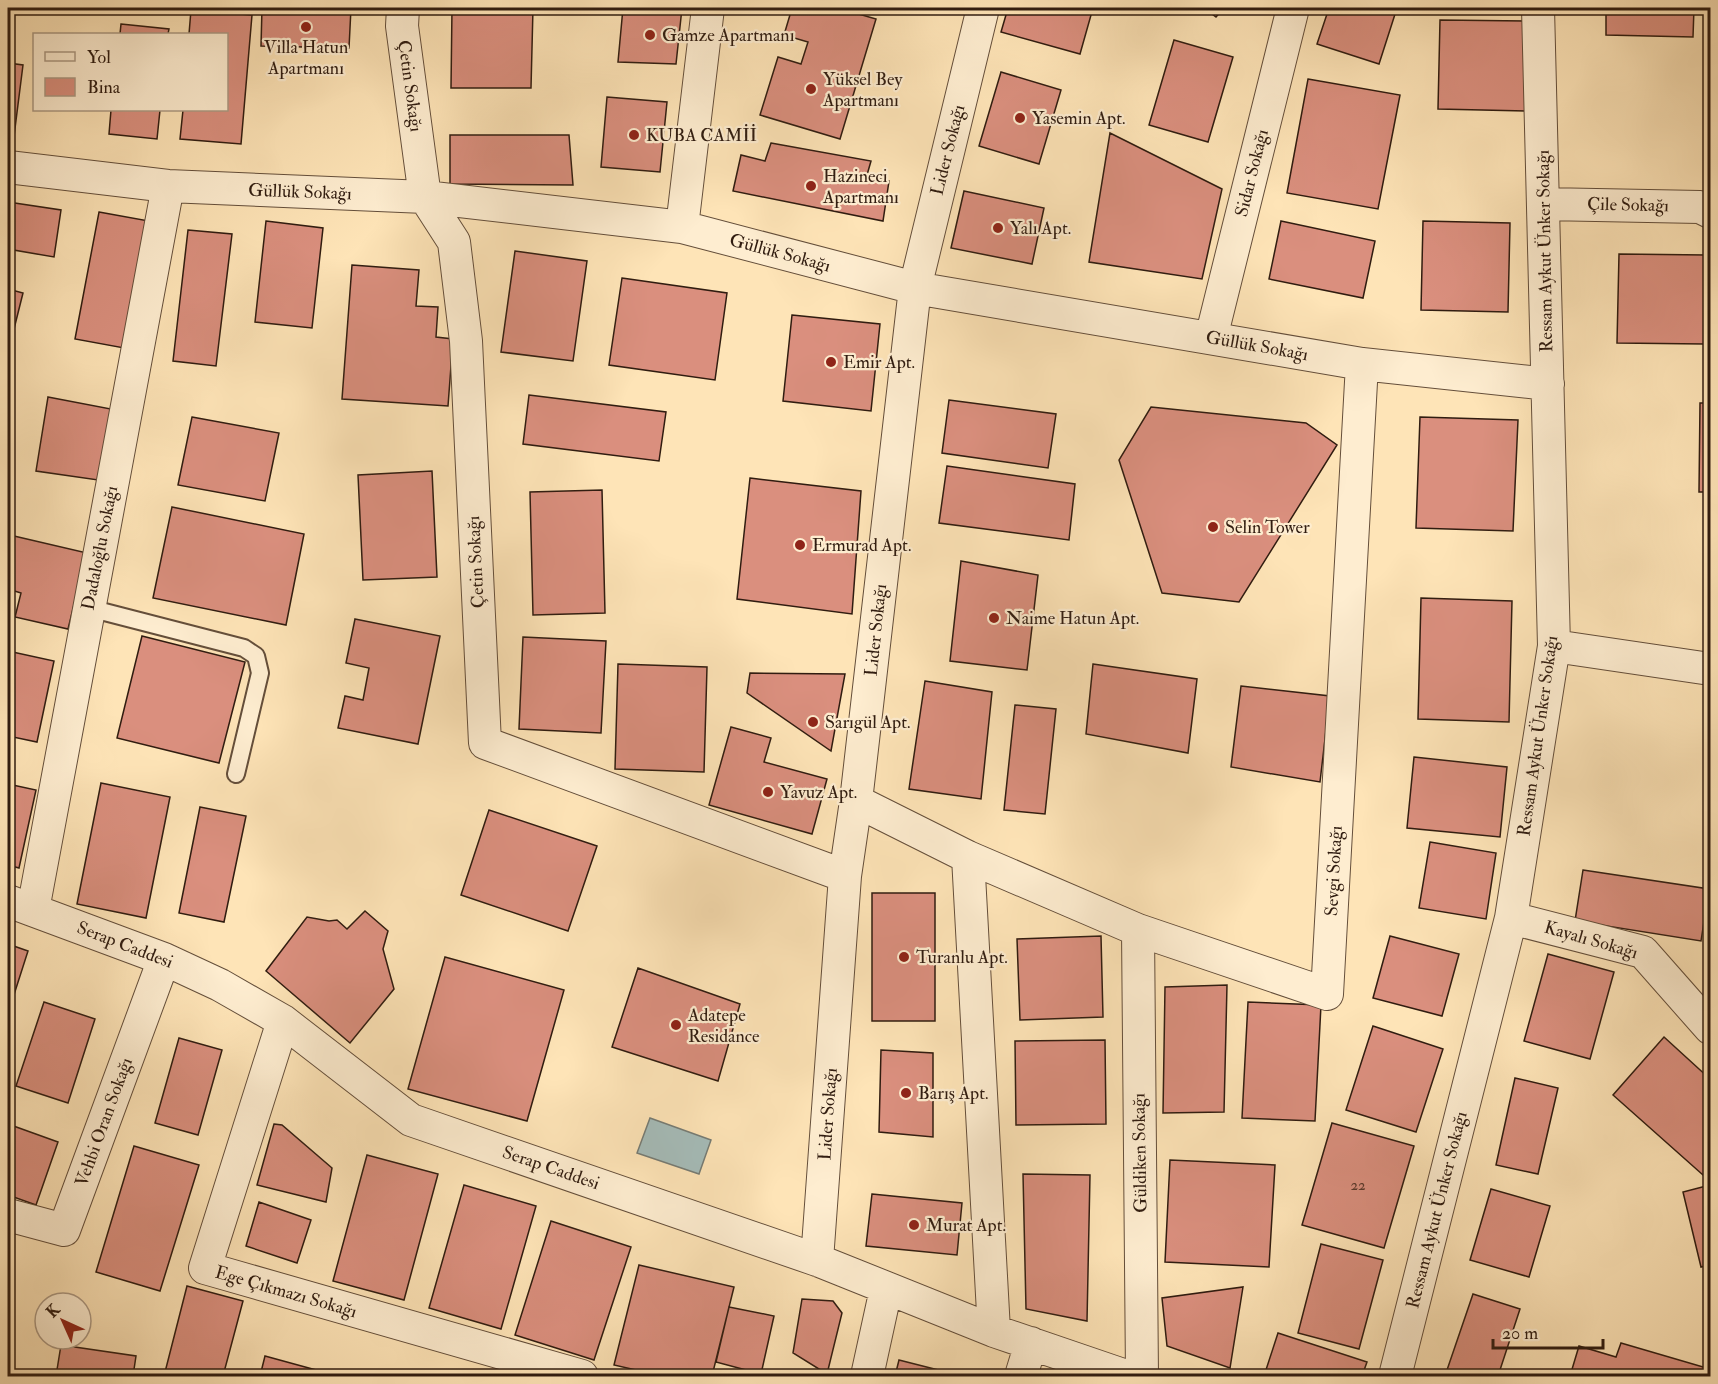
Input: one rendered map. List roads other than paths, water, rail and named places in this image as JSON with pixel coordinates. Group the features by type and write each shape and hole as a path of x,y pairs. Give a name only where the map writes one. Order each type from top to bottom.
{"street":[{"name":"Çetin Sokağı","path":"403,8 402,27 425,197 454,242 466,341 485,743 845,876"},
{"path":"682,227 708,8"},
{"name":"Lider Sokağı","path":"817,1260 845,876 856,801 915,288 983,8"},
{"name":"Sidar Sokağı","path":"1211,338 1293,8"},
{"name":"Ressam Aykut Ünker Sokağı","path":"1395,1377 1511,918 1554,646 1538,8"},
{"name":"Güllük Sokağı","path":"8,167 168,186 425,197 682,227 915,288 1362,364 1548,384"},
{"name":"Dadaloğlu Sokağı","path":"20,905 89,608 168,186"},
{"name":"Çile Sokağı","path":"1544,204 1700,207 1710,212"},
{"name":"Sevgi Sokağı","path":"856,801 968,857 1138,930 1327,994 1362,364"},
{"path":"1554,646 1710,669"},
{"path":"968,857 994,1331"},
{"name":"Serap Caddesi","path":"20,905 164,959 220,985 283,1021 411,1120 817,1260 994,1331 1126,1377"},
{"name":"Kayalı Sokağı","path":"1511,918 1643,952 1710,1028"},
{"name":"Güldiken Sokağı","path":"1138,930 1142,1377"},
{"name":"Vehbi Oran Sokağı","path":"8,1215 64,1230 164,959"},
{"name":"Ege Çıkmazı Sokağı","path":"283,1021 205,1268 582,1377"},
{"path":"867,1377 886,1288"},
{"path":"1022,1377 1031,1343"}],"lane":[{"path":"89,608 244,648 256,656 260,673 236,774"}],"water":[{"path":"650,1118 711,1140 699,1174 637,1153"}],"place":[{"name":"Villa Hatun Apartmanı","path":"306,27"},
{"name":"Gamze Apartmanı","path":"650,35"},
{"name":"Yüksel Bey Apartmanı","path":"811,89"},
{"name":"Yasemin Apt.","path":"1020,118"},
{"name":"KUBA CAMİİ","path":"634,135"},
{"name":"Hazineci Apartmanı","path":"811,186"},
{"name":"Yalı Apt.","path":"998,228"},
{"name":"Emir Apt.","path":"831,362"},
{"name":"Selin Tower","path":"1213,527"},
{"name":"Ermurad Apt.","path":"800,545"},
{"name":"Naime Hatun Apt.","path":"994,618"},
{"name":"Sarıgül Apt.","path":"813,722"},
{"name":"Yavuz Apt.","path":"768,792"},
{"name":"Turanlu Apt.","path":"904,957"},
{"name":"Adatepe Residance","path":"676,1025"},
{"name":"Barış Apt.","path":"906,1093"},
{"name":"Murat Apt.","path":"914,1225"}]}
